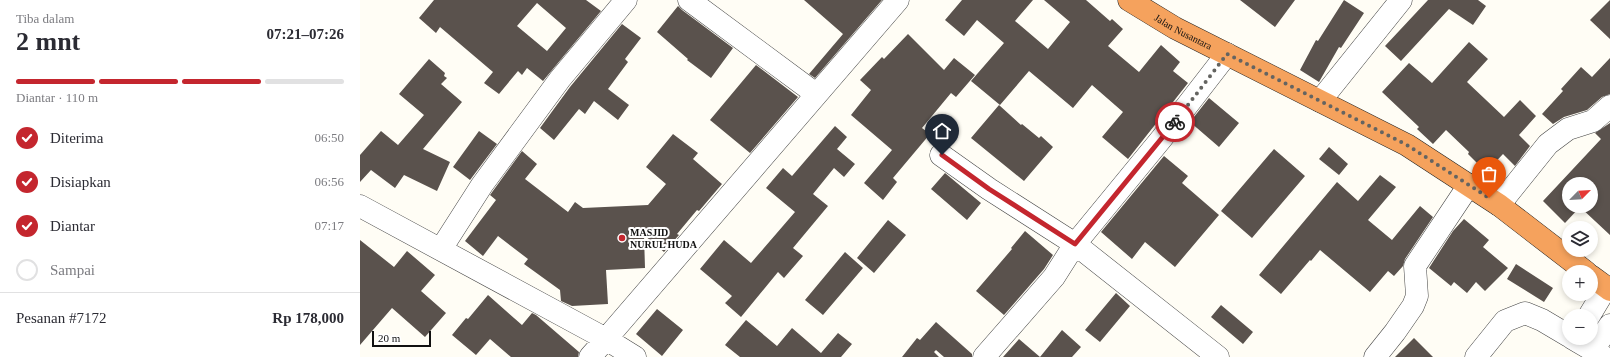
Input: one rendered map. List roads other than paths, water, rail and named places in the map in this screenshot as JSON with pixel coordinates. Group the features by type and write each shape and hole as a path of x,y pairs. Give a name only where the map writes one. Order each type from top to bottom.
{"highway":[{"name":"Jalan Nusantara","path":"1134,1 1175,28 1407,145 1499,205 1577,265"}],"street":[{"path":"441,249 482,186 560,79 626,0"},
{"path":"689,0 816,94"},
{"path":"590,357 898,0"},
{"path":"1320,101 1402,0"},
{"path":"984,357 1054,277 1075,244 1162,138 1227,54"},
{"path":"1499,205 1548,144 1568,129 1594,121 1610,106"},
{"path":"942,155 989,189 1075,244 1218,357"},
{"path":"1375,357 1413,306 1417,296 1415,266 1470,185"},
{"path":"360,206 606,339 636,357"},
{"path":"1592,309 1602,285"},
{"path":"1476,357 1505,321 1525,314 1542,320 1562,332"},
{"path":"1598,333 1610,325"}],"place":[{"name":"MASJID NURUL HUDA","path":"622,238"}]}
